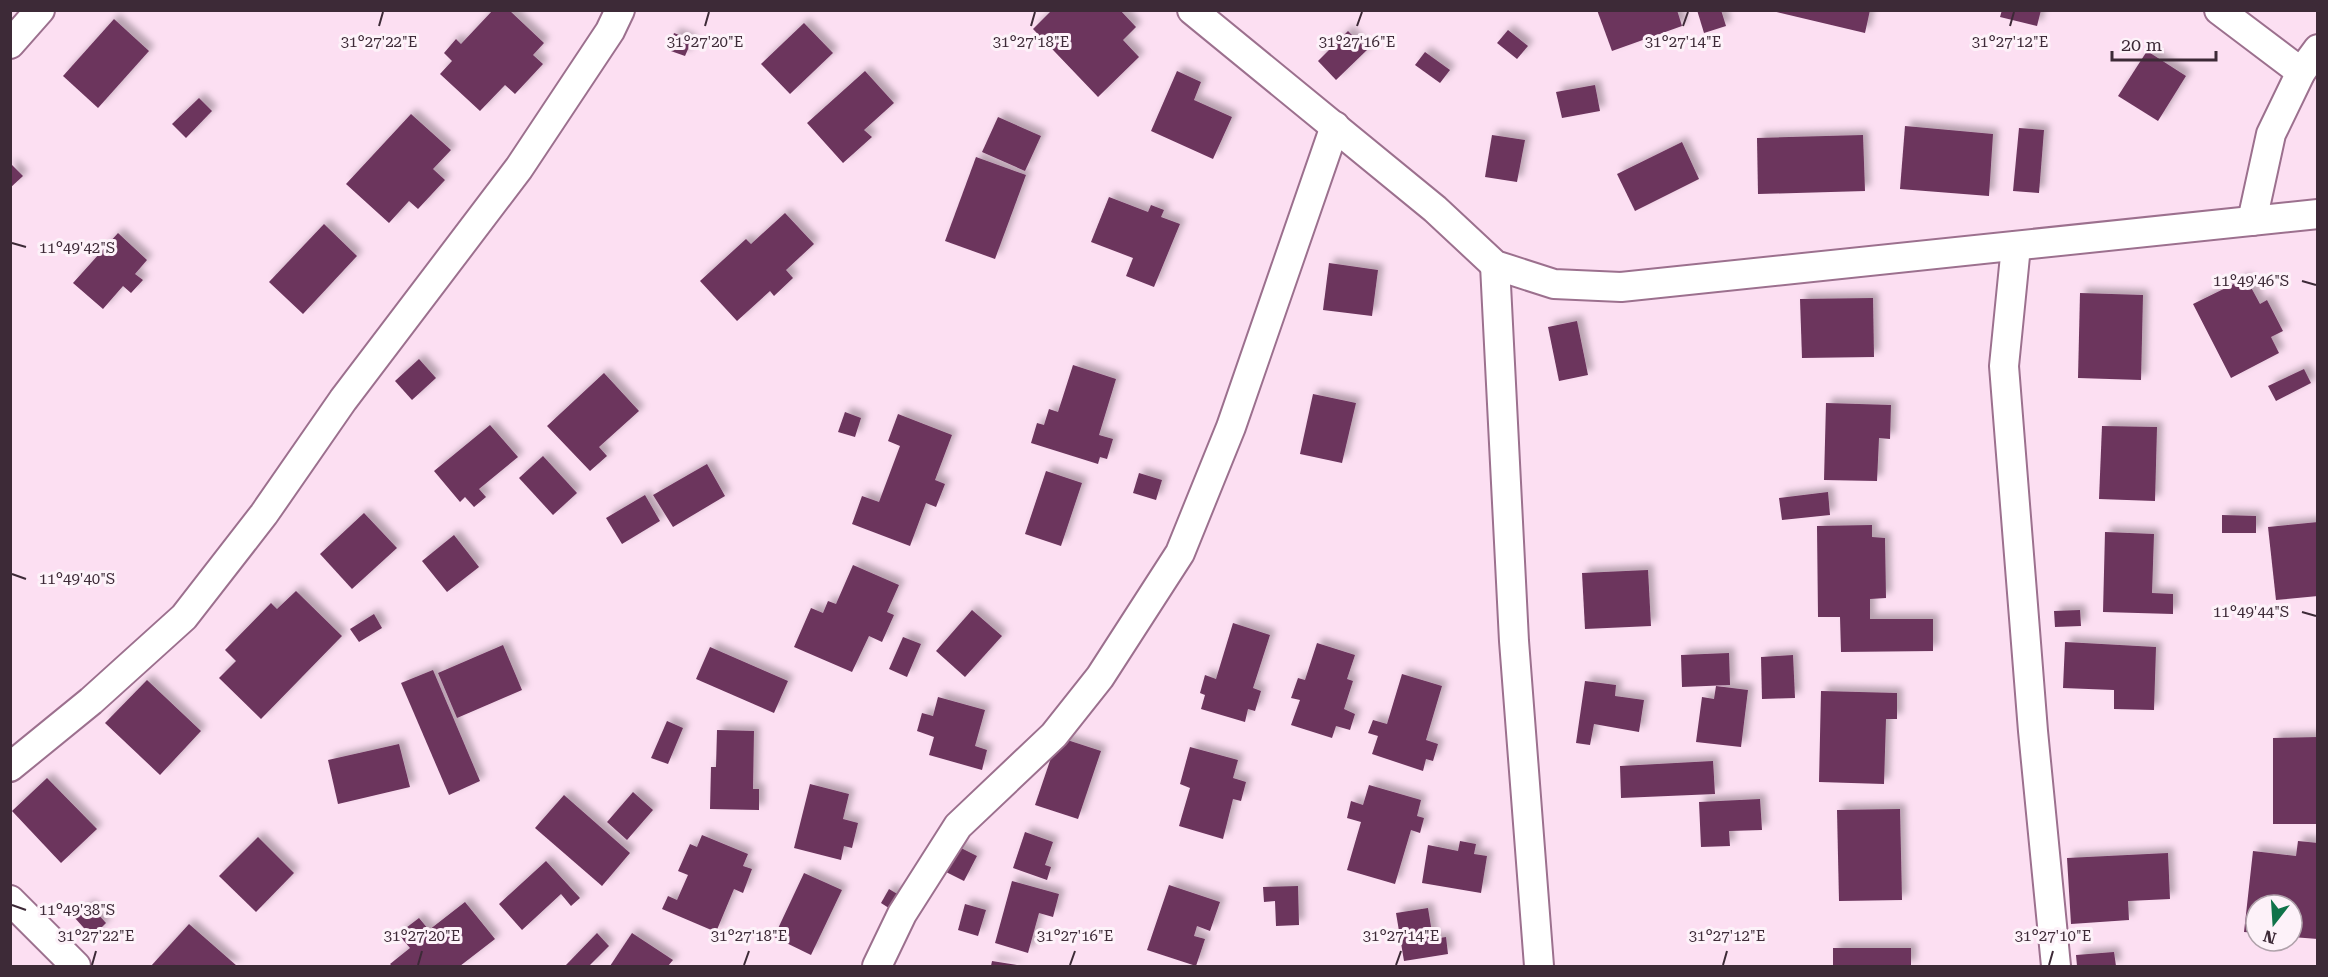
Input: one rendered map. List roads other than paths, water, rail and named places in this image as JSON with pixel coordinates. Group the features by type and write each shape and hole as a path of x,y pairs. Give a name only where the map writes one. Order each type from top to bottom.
{"street":[{"path":"10,44 40,10"},
{"path":"10,767 91,701 184,617 264,514 343,400 519,168 610,31 620,10"},
{"path":"1192,10 1436,209 1496,265 1554,284 1621,287 2318,214"},
{"path":"2219,10 2301,72"},
{"path":"2252,221 2271,134 2301,72 2318,49"},
{"path":"877,966 902,914 958,826 1054,735 1100,677 1180,553 1232,427 1335,126"},
{"path":"2016,246 2004,366 2032,719 2056,966"},
{"path":"1496,265 1514,640 1539,966"},
{"path":"10,900 76,966"}]}
